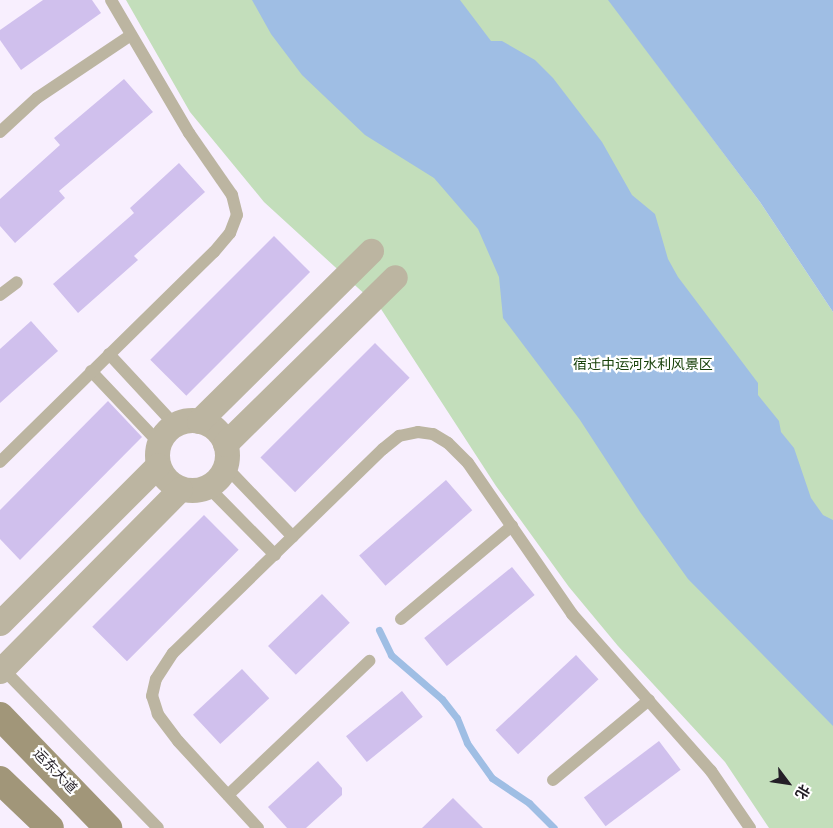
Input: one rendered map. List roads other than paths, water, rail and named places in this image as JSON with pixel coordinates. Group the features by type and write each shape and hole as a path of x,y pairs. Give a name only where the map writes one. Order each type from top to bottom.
{"main road":[{"name":"运东大道","path":"2,722 108,828"},
{"path":"0,780 50,828"}],"street":[{"path":"0,622 173,438 371,251"},
{"path":"173,438 170,483 180,488 191,490 207,486 225,455 396,277"},
{"path":"173,438 210,425 225,455"},
{"path":"1,669 180,488"}],"lane":[{"path":"0,462 214,252 230,233 237,215 232,195 190,133 111,0"},
{"path":"0,132 37,98 131,35"},
{"path":"0,295 17,282"},
{"path":"109,354 173,438"},
{"path":"92,371 173,438"},
{"path":"258,828 178,742 158,714 152,696 156,679 174,653 399,436 418,432 433,434 448,444 468,463 572,614 711,771 750,828"},
{"path":"225,455 293,537"},
{"path":"207,486 275,555"},
{"path":"401,619 512,526"},
{"path":"228,795 369,661"},
{"path":"1,669 158,828"},
{"path":"553,780 649,700"}],"water":[{"path":"252,0 460,0 491,41 502,41 535,60 553,78 602,142 632,195 655,214 668,259 678,277 758,383 758,395 779,421 781,432 794,448 811,498 823,515 833,520 833,726 688,579 640,512 580,420 503,318 499,277 478,229 434,178 365,135 302,75 271,34"},
{"path":"608,0 833,0 833,312 760,202"}],"waterway":[{"path":"379,630 391,655 442,699 457,718 467,743 492,778 529,803 554,828"}],"park label":[{"name":"宿迁中运河水利风景区","path":"643,366"}]}
